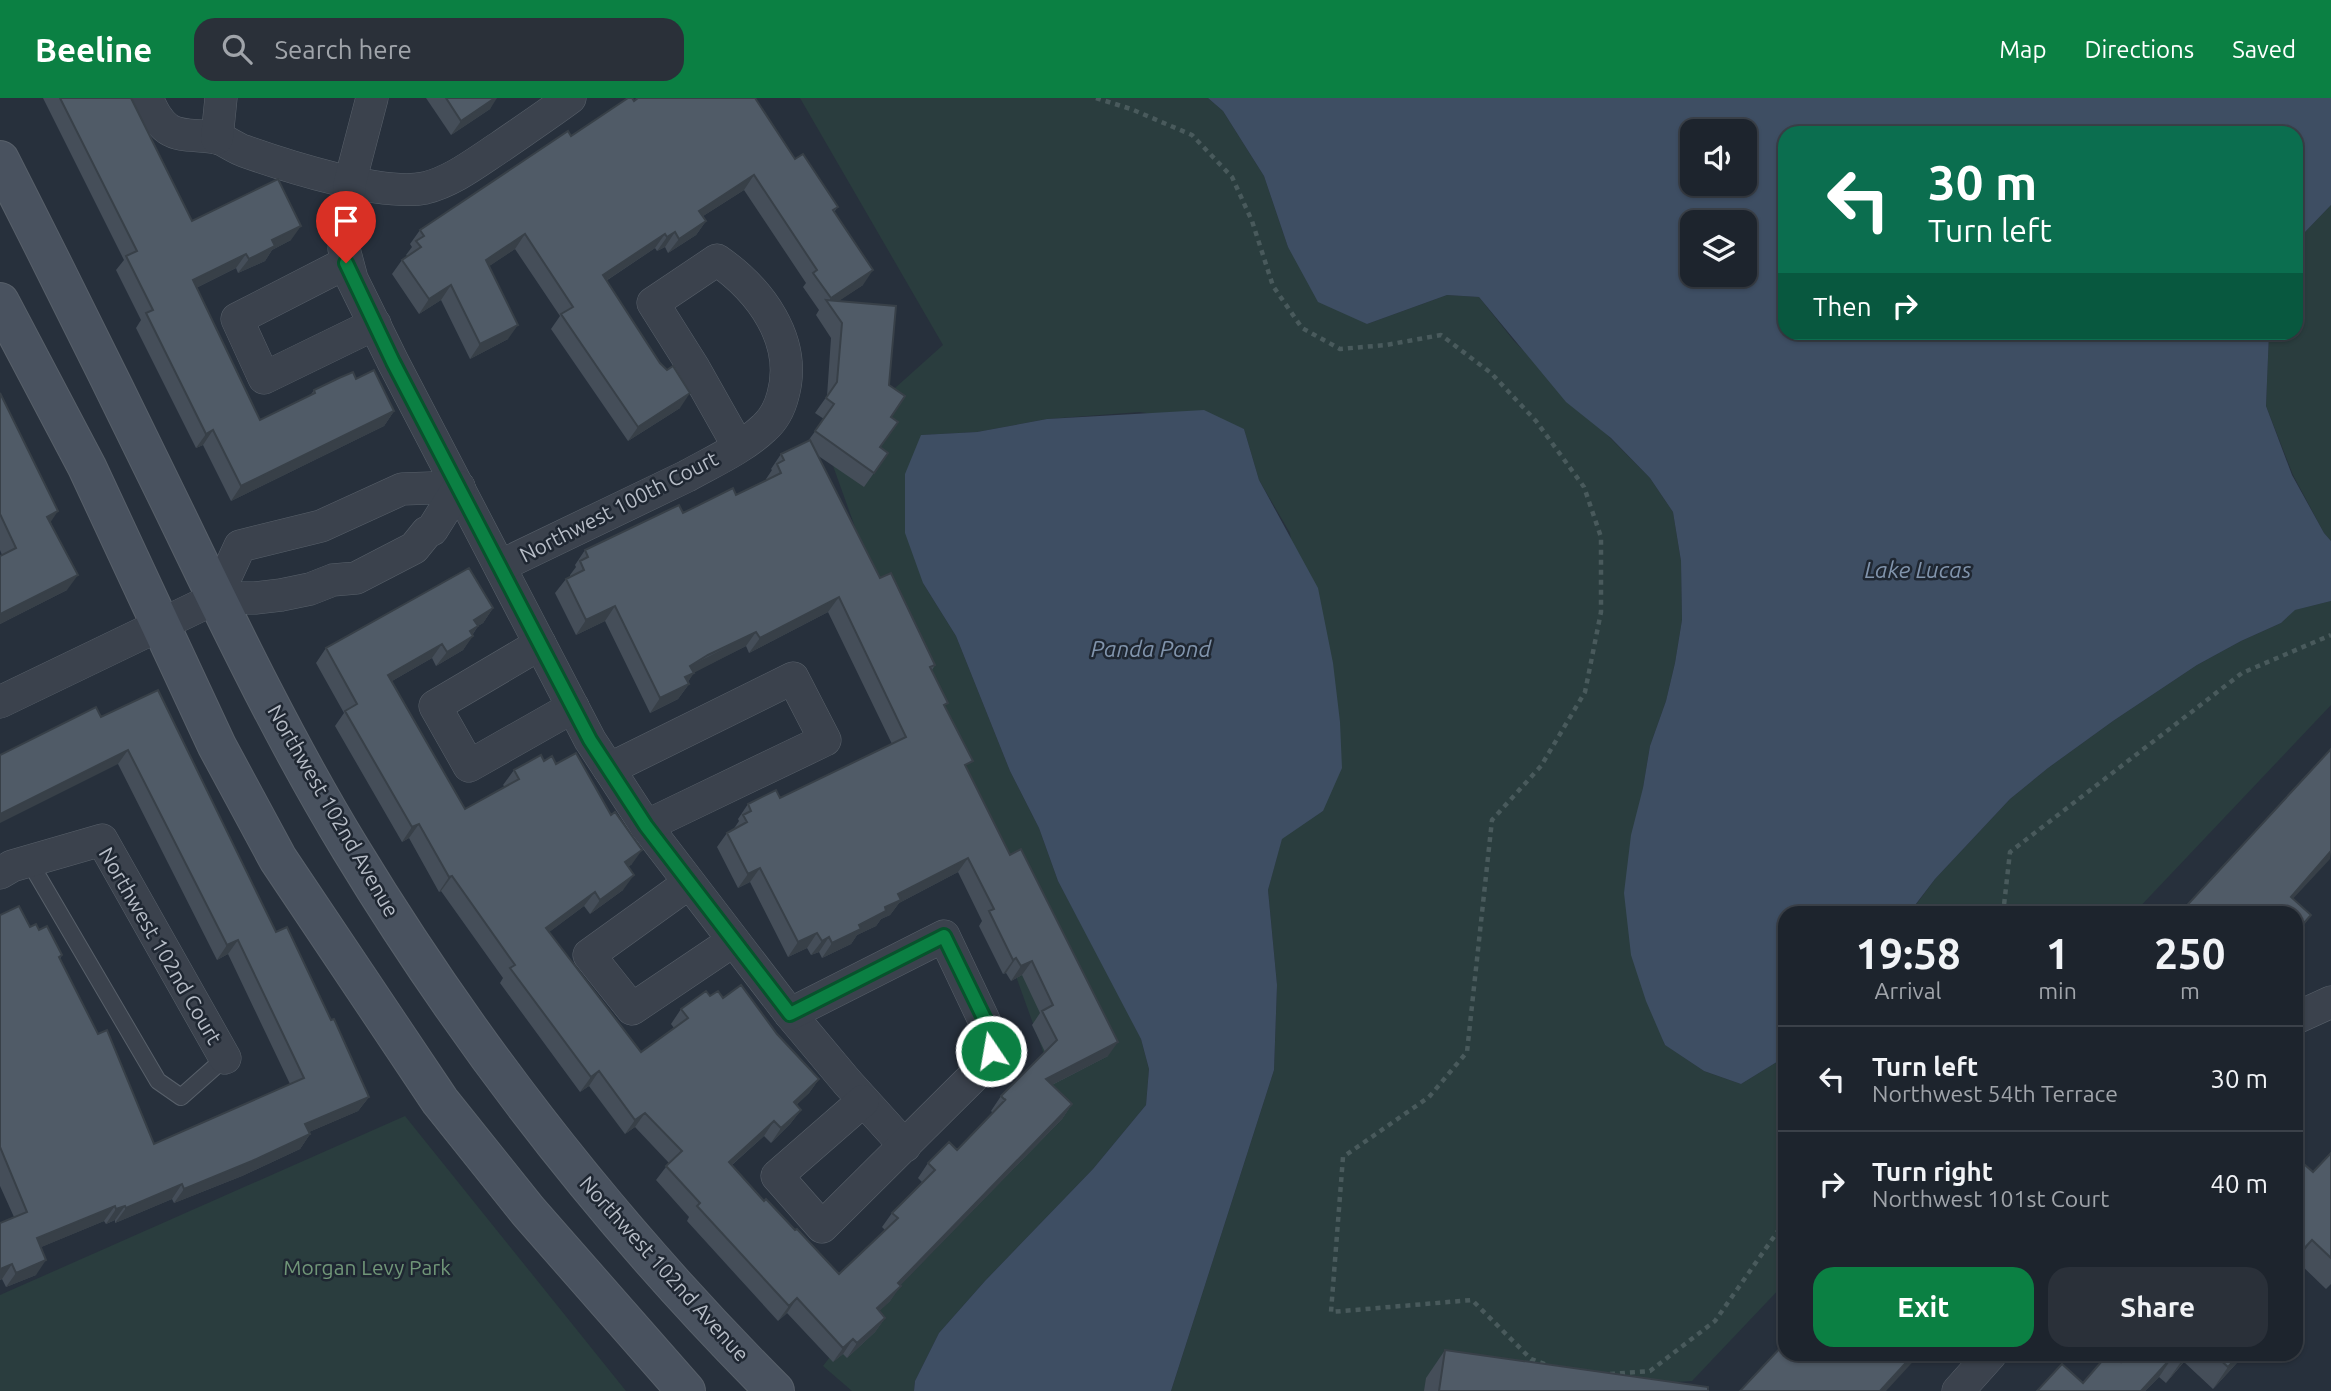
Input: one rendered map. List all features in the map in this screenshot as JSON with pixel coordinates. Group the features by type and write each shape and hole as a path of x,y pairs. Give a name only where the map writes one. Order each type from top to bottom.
{"street":[{"path":"147,98 155,115 168,129 181,134 218,138 274,161 351,182 410,190 437,184 466,170 554,103"},
{"path":"218,138 220,98"},
{"path":"372,98 351,182 344,234 346,263 375,324 573,707 609,769 646,826 790,1014 863,1101 905,1146"},
{"name":"Northwest 102nd Avenue","path":"0,160 216,598 349,846 469,1031 511,1089 620,1224 705,1320 775,1391"},
{"name":"Northwest 100th Court","path":"499,566 687,476 738,446 765,427 780,407 786,382 786,360 777,329 761,300 741,276 717,260 653,303 738,446"},
{"path":"346,263 237,319 264,378 375,324"},
{"path":"0,302 87,467 217,746 278,859 432,1090 528,1211 687,1391"},
{"path":"216,598 240,546 321,526 402,489 458,487"},
{"path":"0,702 216,598 281,595 333,580 355,559 367,552 407,532 432,530 458,487"},
{"path":"540,644 435,705 469,766 573,707"},
{"path":"609,769 793,678 825,740 646,826"},
{"name":"Northwest 102nd Court","path":"14,867 102,840 225,1058"},
{"path":"689,883 589,955 632,1009 733,941"},
{"path":"790,1014 944,936 990,1033 991,1051 987,1063 822,1227 777,1176 863,1101"},
{"path":"2303,1015 2331,1002"},
{"path":"1958,1391 1985,1361"}],"lane":[{"path":"14,867 158,1081 181,1097 225,1058"}],"path":[{"path":"1096,98 1131,109 1192,135 1231,177 1252,221 1273,286 1302,328 1340,349 1385,345 1441,335 1491,373 1536,421 1584,487 1601,537 1601,612 1585,692 1541,766 1492,820 1467,1052 1429,1097 1343,1157 1331,1312 1472,1300 1531,1359 1555,1368"},
{"path":"2004,906 2011,852 2242,673 2331,635"},
{"path":"1602,1375 1650,1371 1714,1321 1778,1231"}],"green space":[{"path":"800,98 1208,98 1223,111 1264,176 1288,247 1367,324 1447,295 1479,297 1514,341 1650,478 1673,512 1681,561 1682,620 1675,663 1666,701 1650,746 1643,788 1664,1044 1704,1071 1741,1084 1778,1061 1778,1290 1692,1381 1526,1391 1171,1391 1274,1070 1277,985 1268,890 1282,838 1323,811 1290,533 1259,480 1244,429 1140,412 1047,419 977,432 921,435 923,583 956,636 1010,771 1039,828 1058,881 1141,1039 1149,1069 1146,1105 1093,1169 939,1333 915,1381 914,1391 852,1391 823,1366 1050,1071 827,449 943,345"},
{"path":"2331,205 2331,541 2293,475 2266,406 2269,340 2303,340 2305,232"},
{"path":"2331,601 2331,705 2141,906 1915,906 1935,879 2010,799 2048,768 2197,665 2281,623 2294,610"},
{"name":"Morgan Levy Park","path":"405,1116 626,1391 0,1391 0,1295"}],"water":[{"name":"Lake Lucas","path":"1208,98 2331,98 2331,205 2303,236 2303,126 1778,126 1778,340 2269,340 2266,406 2292,475 2331,541 2331,601 2295,610 2281,623 2197,665 2048,768 2010,799 1935,879 1914,906 1778,906 1778,1061 1741,1084 1704,1071 1665,1045 1646,1001 1631,955 1624,893 1631,835 1650,746 1666,701 1682,620 1681,561 1673,512 1650,478 1611,438 1566,402 1479,297 1447,295 1367,324 1318,302 1288,247 1264,176 1223,111"},
{"name":"Panda Pond","path":"1204,410 1244,429 1259,480 1318,588 1333,663 1340,722 1342,768 1323,811 1282,839 1268,890 1277,985 1274,1070 1171,1391 914,1391 915,1381 939,1333 1093,1169 1146,1105 1149,1069 1141,1039 1058,881 1039,828 1010,771 956,636 923,583 905,533 905,474 921,435 977,432 1047,419"}],"building":[{"path":"60,98 131,98 192,221 278,179 301,226 272,240 275,246 249,259 246,254 193,280 260,420 339,378 353,372 356,379 374,370 394,411 241,486 213,430 206,434 146,313 153,310 126,256 137,251"},
{"path":"446,98 495,98 461,121"},
{"path":"628,98 634,101 638,98 755,98 795,159 803,154 838,207 833,210 873,270 831,298 813,273 817,270 754,175 699,211 706,221 679,239 675,232 667,237 665,234 603,275 660,363 667,370 673,366 690,393 638,427 561,314 573,307 525,234 486,260 518,325 480,344 451,285 429,299 402,260 421,247 416,241 424,236 420,230 568,131 571,136"},
{"path":"826,300 896,306 889,385 905,396 891,417 898,422 880,447 888,453 874,473 815,431 834,404 826,398 837,382 842,323"},
{"path":"0,393 58,511 47,517 78,575 0,614 0,556 16,548 0,514"},
{"path":"810,440 880,578 891,573 935,665 930,667 948,703 944,705 973,761 965,765 1010,855 1021,849 1118,1042 1046,1079 1072,1104 898,1283 901,1286 877,1308 885,1318 857,1343 853,1339 843,1348 797,1298 789,1306 697,1206 700,1203 666,1166 682,1151 645,1113 635,1120 599,1071 591,1077 510,968 515,965 452,876 449,877 419,824 412,827 345,711 357,704 326,648 469,568 493,608 474,620 478,626 470,631 473,636 447,652 442,644 388,675 465,809 519,779 514,770 541,755 544,761 552,756 556,764 576,753 611,815 615,812 642,850 625,862 634,875 600,900 595,892 546,928 641,1052 688,1018 681,1009 706,991 710,996 718,991 723,998 741,985 777,1034 819,1079 794,1102 801,1110 781,1128 774,1121 729,1162 764,1201 766,1199 795,1230 797,1229 839,1274 898,1218 892,1213 935,1170 928,1163 949,1142 957,1150 1006,1099 1001,1096 1057,1040 1042,1011 1053,1005 1032,961 1021,966 1016,958 1013,960 989,911 994,909 968,858 898,894 901,900 885,907 886,911 859,925 861,929 832,943 829,937 822,941 817,933 798,942 760,868 748,874 727,833 747,822 743,815 751,811 748,804 776,790 780,798 906,737 839,597 760,638 756,632 708,655 690,666 694,673 685,677 689,684 660,698 615,606 586,620 566,579 584,570 580,561 588,557 585,550 679,505 683,513 733,488 736,495 781,473 777,464 784,460 781,454"},
{"path":"158,690 276,932 287,927 331,1020 334,1019 369,1097 305,1124 310,1134 252,1161 184,1189 182,1184 126,1208 116,1209 115,1206 37,1238 46,1260 16,1273 12,1264 0,1269 0,1223 27,1212 0,1147 0,915 19,906 30,927 36,924 39,930 47,926 62,955 59,957 98,1034 107,1030 154,1144 304,1078 238,940 227,945 128,750 0,814 0,755 96,707 101,717"},
{"path":"2331,749 2331,851 2291,897 2301,906 2186,906"},
{"path":"2303,908 2311,915 2303,924"},
{"path":"2331,1153 2331,1258 2312,1240 2303,1250 2303,1163 2313,1172"},
{"path":"1445,1350 1708,1387 1708,1391 1439,1391"},
{"path":"1778,1350 1778,1361 1908,1361 1880,1391 1740,1391"},
{"path":"2102,1361 2168,1361 2141,1391 2037,1391 2062,1364 2083,1383"},
{"path":"2222,1361 2234,1361 2228,1367"}],"route":[{"path":"346,263 393,362 590,740 646,826 790,1014 944,936 985,1020 990,1033 991,1051"}]}
